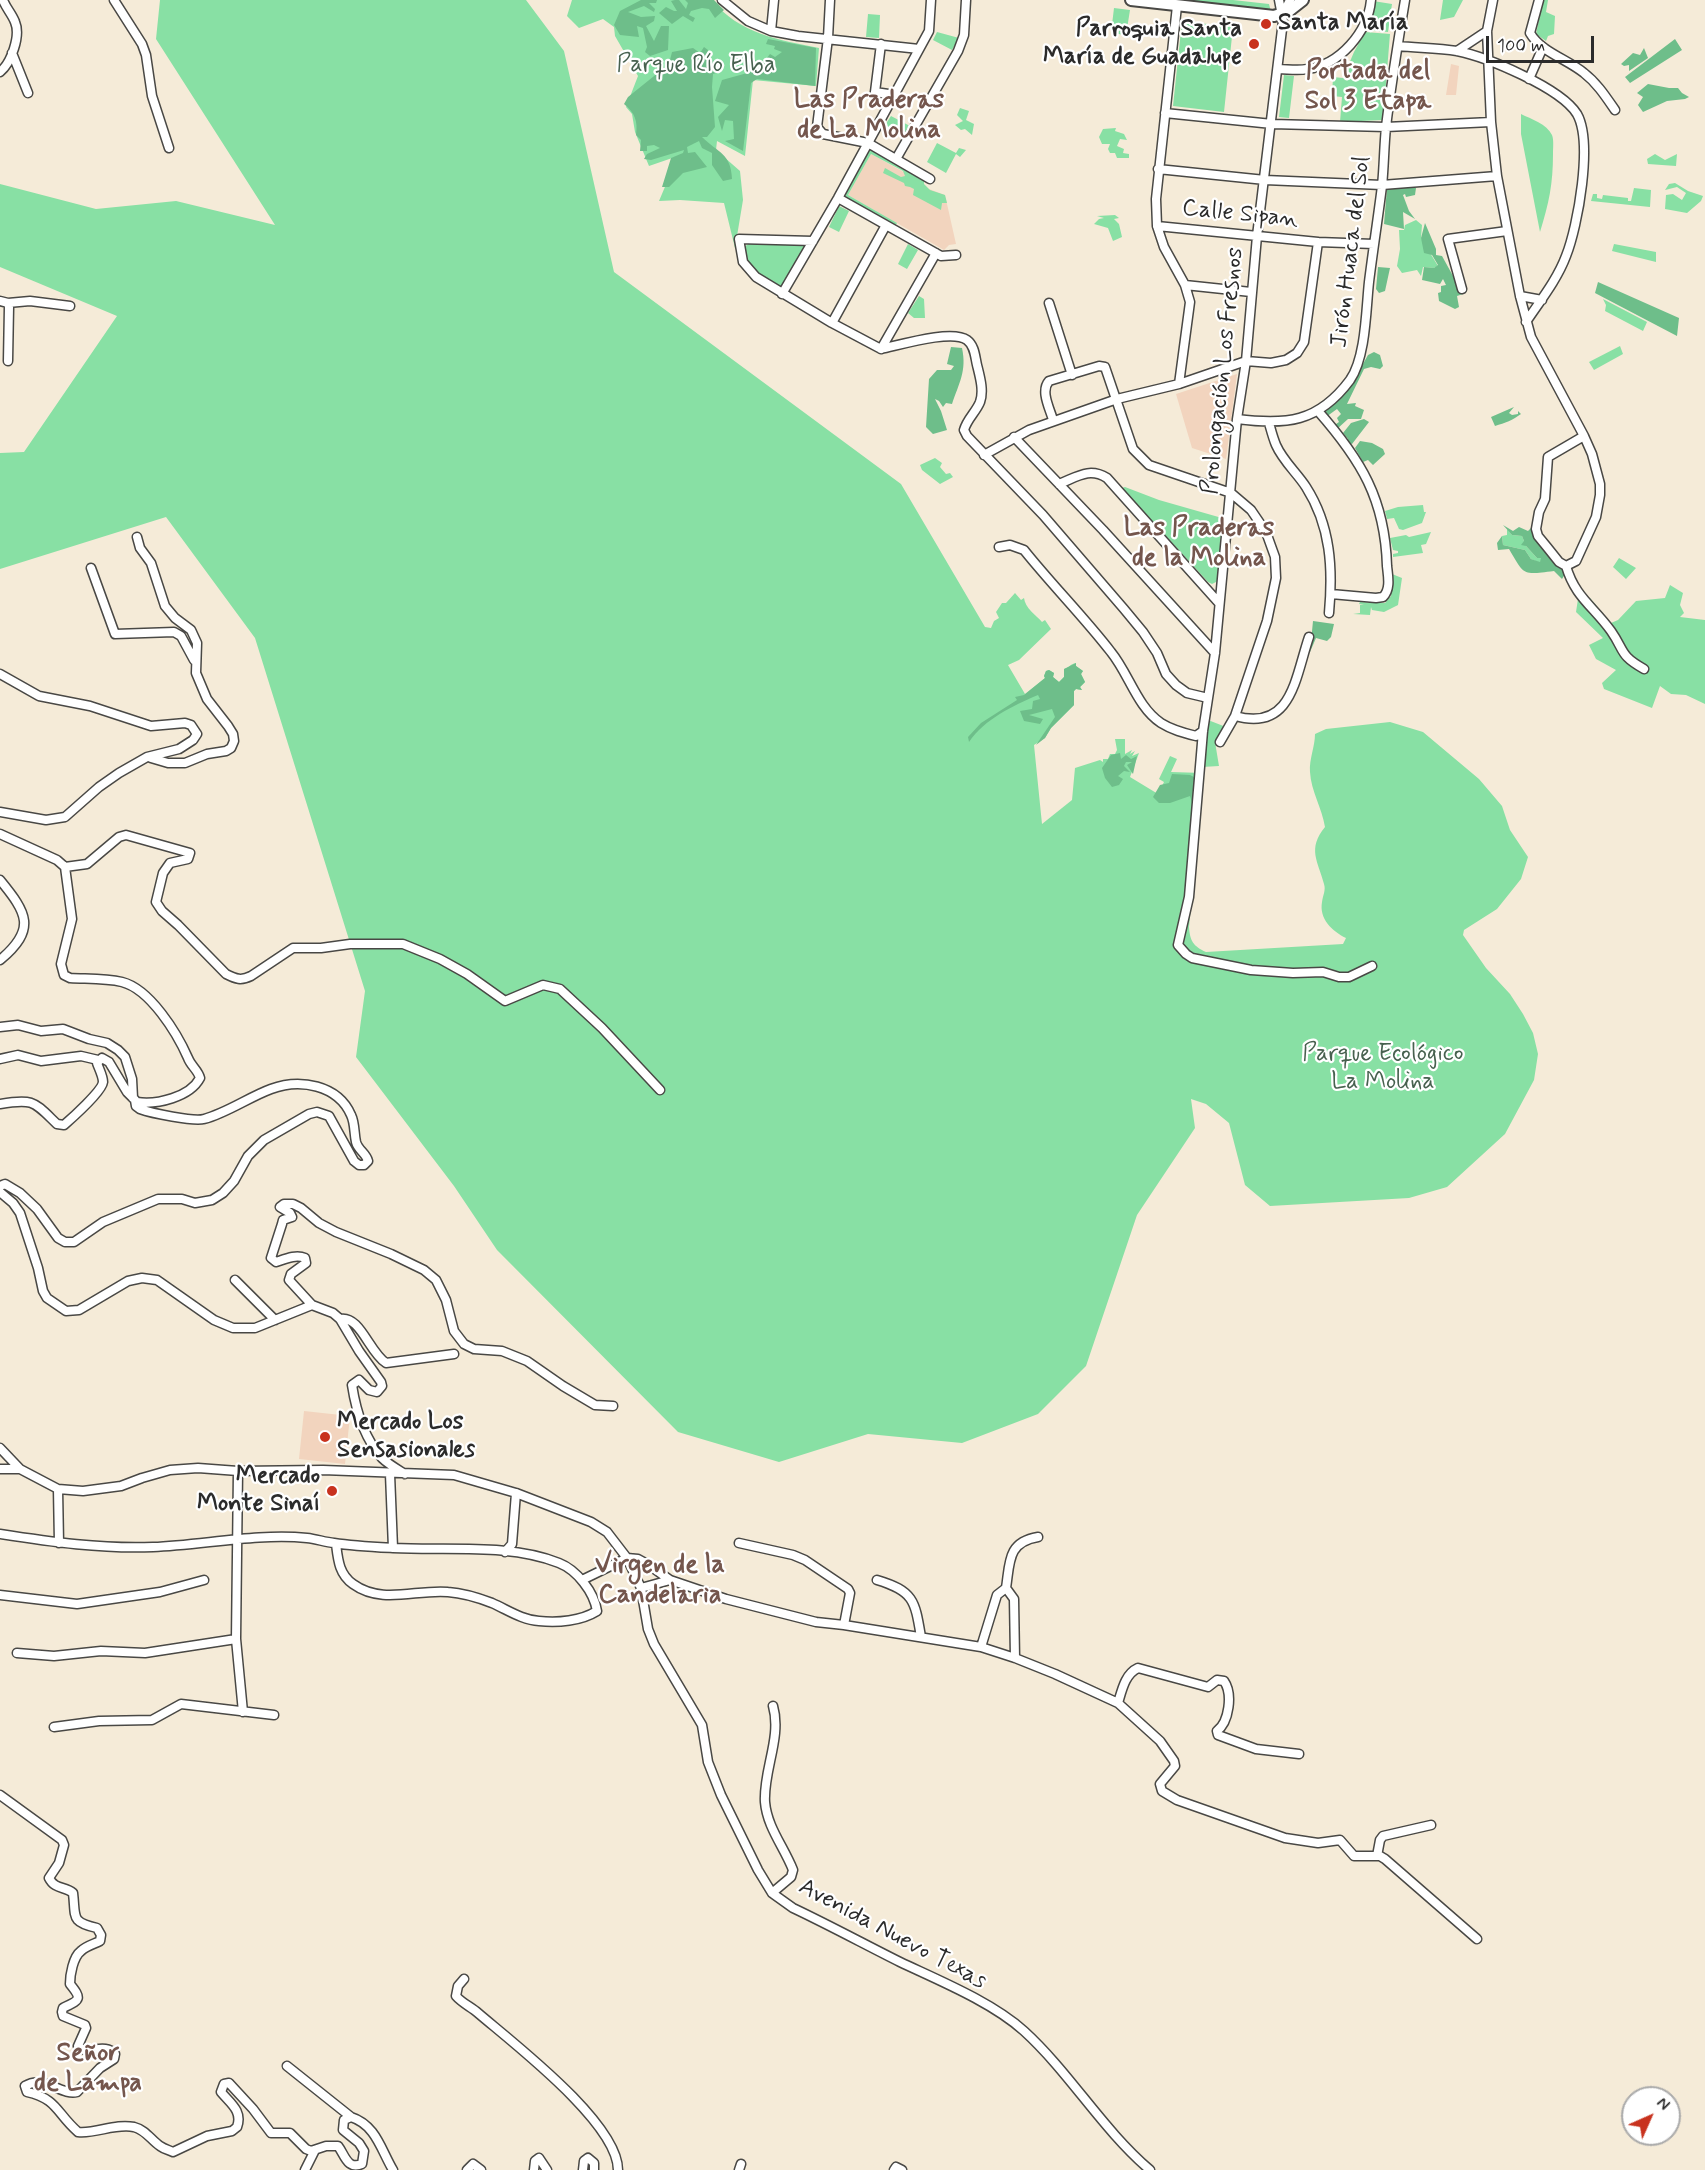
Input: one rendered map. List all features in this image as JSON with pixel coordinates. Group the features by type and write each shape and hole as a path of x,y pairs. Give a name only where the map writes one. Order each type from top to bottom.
{"main road":[{"path":"1131,0 1269,15 1283,14 1295,8 1303,0"}],"street":[{"path":"0,72 8,64 17,34 16,24 3,0"},
{"path":"114,0 142,44 146,55 152,96 169,148"},
{"path":"722,0 748,21 771,31 919,48"},
{"path":"771,31 774,0"},
{"path":"830,0 828,38 817,127 823,134 868,144 930,179"},
{"path":"782,294 838,198 929,31 932,0"},
{"path":"896,159 958,51 964,35 966,0"},
{"name":"Prolongación Los Fresnos","path":"1279,0 1283,14 1278,69 1257,236 1246,361 1237,419 1232,493 1215,653 1203,732 1189,897 1178,945 1192,958 1251,970 1293,973 1323,972 1333,976 1349,977 1372,966"},
{"name":"Prolongación Los Fresnos","path":"1283,14 1290,0"},
{"path":"1278,69 1308,69 1330,62 1351,45 1362,30 1371,0"},
{"name":"Jirón Huaca del Sol","path":"1237,419 1269,423 1291,421 1318,411 1334,398 1352,377 1359,355 1382,185 1386,127 1405,0"},
{"path":"1493,0 1487,31 1491,122 1497,176 1520,296 1533,341 1584,436 1600,484 1599,506 1590,531 1576,561 1566,566"},
{"path":"1539,0 1530,33 1543,47 1586,74 1615,110"},
{"path":"1177,6 1156,199 1157,226 1164,247 1185,285 1190,302 1190,319 1179,384"},
{"path":"1457,51 1487,31"},
{"path":"881,44 875,92 894,95"},
{"path":"1398,46 1457,51 1489,61 1529,79 1563,99 1573,108 1582,126 1585,142 1581,188 1569,246 1562,266 1526,322"},
{"path":"1529,79 1543,47"},
{"path":"12,53 28,93"},
{"path":"1165,113 1272,124 1386,127 1491,122"},
{"path":"1158,169 1265,180 1382,185 1497,176"},
{"path":"838,198 941,256 956,255"},
{"path":"832,323 886,225"},
{"name":"Calle Sipan","path":"1157,226 1318,242 1374,244"},
{"path":"1462,289 1448,239 1508,231"},
{"path":"813,241 739,238 743,262 747,269 782,294 881,349 943,336 957,336 968,340 974,349 982,392 980,403 964,430 984,455 1043,515 1125,609 1157,653 1166,674 1176,685 1187,693 1208,698"},
{"name":"Calle Sipan","path":"1246,361 1271,363 1286,360 1298,353 1304,342 1318,242"},
{"path":"881,349 936,253"},
{"path":"1185,285 1251,292"},
{"path":"1520,296 1542,300"},
{"path":"4,302 30,301 70,306"},
{"path":"4,302 9,307 8,361"},
{"path":"1049,303 1072,375"},
{"path":"984,455 1014,437 1053,420 1117,399 1179,384 1246,361"},
{"path":"1053,420 1045,390 1049,381 1099,366 1105,368 1133,448 1149,465 1232,493 1251,510 1266,532 1275,557 1276,578 1267,621 1235,716 1220,742"},
{"path":"1318,411 1343,440 1361,466 1375,497 1387,544 1388,588 1383,597 1331,594"},
{"path":"1269,423 1276,446 1318,508 1328,537 1331,564 1329,613"},
{"path":"1584,436 1548,457 1545,499 1537,519 1536,529 1538,536 1559,562 1566,566 1575,590 1612,632 1624,654 1630,661 1644,669"},
{"path":"1014,437 1215,653"},
{"path":"1059,484 1090,471 1098,472 1107,478 1219,603"},
{"path":"138,537 140,548 151,563 165,606 175,618 191,630 197,643 196,673 207,699 233,734 234,741 231,748 226,751 207,754 185,763 168,763 147,757"},
{"path":"999,547 1010,545 1024,550 1113,654 1138,697 1155,718 1177,732 1196,736 1203,732"},
{"path":"91,568 115,634 174,632 181,636 196,663"},
{"path":"1235,716 1250,720 1269,716 1287,703 1309,637"},
{"path":"0,674 39,696 90,706 151,726 184,723 196,730 196,737 190,743 179,749 147,757 99,787 65,817 46,820 0,812"},
{"path":"0,834 57,860 65,867 72,919 61,963 64,975 70,978 123,982 131,986 170,1023 179,1037 191,1066 199,1075 198,1082 192,1087 168,1099 145,1103 134,1099 127,1092 109,1062 104,1059 81,1056 41,1061 18,1055 0,1059"},
{"path":"65,867 87,864 118,837 126,835 190,853 188,859 170,863 163,873 156,902 162,911 226,974 236,979 243,980 293,948 321,948 350,944 404,944 440,959 467,974 505,1001 543,985 555,987 564,991 602,1028 660,1090"},
{"path":"0,880 20,905 24,919 17,944 0,960"},
{"path":"0,1027 18,1025 41,1031 68,1030 89,1039 107,1042 125,1057 132,1079 136,1106 140,1109 193,1120 203,1119 246,1103 285,1085 323,1088 332,1091 347,1107 352,1117 357,1144 368,1161 364,1165 354,1161 329,1116 317,1112 309,1113 264,1140 248,1156 234,1181 223,1193 212,1200 195,1203 182,1199 159,1199 103,1222 74,1242 65,1242 58,1238 37,1209 20,1192 5,1184 0,1186"},
{"path":"0,1104 29,1101 42,1108 57,1124 64,1125 94,1097 103,1085 97,1065 98,1060"},
{"path":"0,1192 13,1203 20,1213 38,1268 42,1292 66,1311 79,1310 128,1281 142,1278 157,1280 214,1320 233,1328 255,1328 312,1305"},
{"path":"406,1474 383,1460 362,1426 357,1412 352,1385 359,1380 369,1390 377,1392 382,1386 381,1382 340,1319 333,1312 312,1305 289,1280 292,1272 306,1263 305,1258 289,1257 276,1262 271,1258 284,1220 292,1216 280,1207 284,1204 293,1204 302,1208 319,1223 336,1232 424,1270 436,1280 446,1300 454,1331 464,1344 474,1349 502,1351 527,1361 595,1405 613,1406"},
{"path":"235,1280 275,1320"},
{"path":"340,1319 348,1317 353,1320 386,1363 454,1354"},
{"path":"0,1448 20,1469 58,1488 83,1491 104,1490 170,1470 198,1468 238,1471 323,1470 454,1475 516,1493 591,1521 607,1532 627,1557"},
{"path":"0,1469 20,1469"},
{"path":"238,1471 236,1639 243,1712"},
{"path":"390,1474 393,1548"},
{"path":"58,1488 59,1544"},
{"path":"505,1552 512,1544 516,1493"},
{"path":"0,1534 59,1544 109,1548 307,1538 336,1544 505,1552 538,1557 573,1570 582,1580 597,1611 556,1622 531,1620 492,1603 447,1592 392,1596 375,1594 354,1585 343,1574 336,1544"},
{"path":"981,1647 997,1595 1006,1588 1012,1550 1038,1537"},
{"path":"739,1543 793,1555 805,1560 848,1589 850,1593 844,1625"},
{"path":"582,1580 627,1557 638,1559 670,1580 726,1599 816,1622 981,1647 1055,1674 1118,1703 1160,1741 1175,1766 1160,1784 1162,1791 1177,1800 1285,1838 1318,1843 1340,1840 1354,1856 1382,1857 1477,1939"},
{"name":"Avenida Nuevo Texas","path":"627,1557 641,1588 648,1629 654,1644 702,1725 712,1775 758,1870 772,1893 794,1908 965,1994 1022,2029 1062,2071 1118,2140 1150,2170"},
{"path":"0,1595 77,1604 160,1592 204,1580"},
{"path":"641,1588 670,1580"},
{"path":"877,1580 898,1586 913,1602 921,1637"},
{"path":"1006,1588 1014,1599 1015,1658"},
{"path":"17,1653 44,1656 101,1651 145,1653 236,1639"},
{"path":"1118,1703 1128,1676 1138,1668 1208,1687 1217,1680 1224,1682 1229,1692 1226,1718 1217,1731 1218,1735 1256,1749 1299,1754"},
{"path":"54,1726 99,1721 152,1720 181,1704 274,1715"},
{"path":"772,1893 791,1878 793,1870 768,1819 766,1806 767,1780 776,1723 773,1706"},
{"path":"0,1795 62,1840 64,1845 59,1863 49,1878 58,1888 69,1889 73,1893 77,1920 82,1925 97,1928 101,1935 100,1941 82,1949 77,1955 70,1984 79,1998 77,2002 63,2008 62,2012 63,2016 85,2025 79,2049 110,2049 115,2054 114,2059 100,2068 73,2093 50,2084 31,2082 25,2086 27,2092 43,2096 78,2132 87,2133 114,2127 133,2127 148,2134 160,2146 173,2152 207,2136 232,2131 237,2127 239,2116 236,2109 221,2092 224,2084 229,2083 271,2133 290,2133 311,2151 333,2144 338,2146 351,2166 357,2167 362,2164 364,2151 359,2143 343,2130 344,2120 351,2117"},
{"path":"1377,1856 1383,1836 1431,1824"},
{"path":"464,1979 456,1993 459,1999 520,2049 588,2113 614,2149 618,2170"},
{"path":"287,2066 376,2136 387,2166 393,2170"},
{"path":"305,2170 315,2150"},
{"path":"534,2170 535,2161 539,2158 547,2170"},
{"path":"583,2170 584,2161 588,2158 592,2160 594,2170"},
{"path":"466,2170 473,2164 481,2170"},
{"path":"894,2170 896,2167 902,2170"}],"shaded area":[{"path":"1451,64 1459,66 1456,95 1446,95"},
{"path":"871,154 920,181 921,186 945,195 956,244 949,245 944,250 848,195"},
{"path":"1237,374 1226,459 1192,448 1176,394"},
{"name":"Mercado Los Sensasionales","path":"304,1411 350,1416 345,1464 299,1459"}],"green space":[{"name":"Parque Ecológico La Molina","path":"160,0 526,0 564,51 614,272 901,484 985,627 991,628 994,621 999,618 996,612 1002,603 1006,603 1015,593 1021,600 1024,598 1031,611 1042,622 1045,620 1051,629 1019,660 1008,665 1025,694 1045,678 1046,671 1054,673 1053,677 1059,682 1064,677 1064,669 1072,664 1076,663 1076,666 1083,671 1081,674 1085,682 1080,687 1082,690 1074,691 1074,705 1051,728 1045,738 1034,745 1042,824 1072,800 1075,768 1100,760 1103,762 1103,759 1108,759 1110,754 1115,754 1117,750 1115,739 1125,739 1125,754 1132,750 1130,754 1135,751 1132,756 1139,753 1130,777 1158,794 1164,782 1159,779 1170,756 1177,759 1171,772 1203,773 1189,927 1193,942 1202,950 1206,952 1343,944 1346,938 1328,924 1322,908 1325,886 1315,849 1316,842 1325,827 1310,772 1315,734 1326,729 1390,722 1423,732 1479,779 1502,806 1510,830 1528,857 1521,879 1497,909 1464,930 1463,935 1523,1014 1533,1033 1538,1054 1534,1080 1505,1134 1447,1187 1409,1198 1270,1206 1245,1185 1229,1123 1206,1104 1191,1099 1195,1128 1137,1215 1086,1366 1038,1414 962,1443 868,1434 779,1462 678,1432 497,1250 454,1186 356,1057 365,991 255,638 166,517 0,569 0,453 24,452 117,316 0,267 0,184 96,209 176,201 275,225 156,39"},
{"name":"Parque Río Elba","path":"572,0 712,0 735,21 747,28 775,38 819,48 816,86 753,80 745,156 717,141 716,150 740,171 743,200 735,248 724,203 659,201 678,156 649,166 635,132 632,114 626,107 638,76 615,36 614,27 603,19 579,28 567,16"},
{"path":"641,0 657,0 656,3 649,3 655,9 654,12 644,6 628,12 641,17 655,16 654,21 646,26 654,41 661,26 669,26 668,50 650,56 645,52 647,47 643,28 637,26 639,37 620,35 614,25 620,11"},
{"path":"679,0 686,9 688,3 685,0 714,0 724,10 715,18 709,9 702,8 691,11 689,15 695,18 693,22 683,16 672,24 659,13 666,7 677,11 671,1"},
{"path":"1180,0 1233,0 1269,4 1271,12 1179,2"},
{"path":"1443,0 1463,0 1454,17 1440,20"},
{"path":"1543,0 1548,0 1546,12 1555,16 1554,34 1548,36 1546,41 1536,34"},
{"path":"1373,1 1392,4 1388,32 1367,30"},
{"path":"1114,8 1130,10 1126,35 1111,33"},
{"path":"868,14 880,15 879,38 866,37"},
{"path":"1182,21 1233,27 1224,112 1173,106"},
{"path":"937,32 959,38 952,50 933,40"},
{"path":"1365,32 1390,34 1383,120 1340,122 1342,97 1332,96 1333,77 1343,78"},
{"path":"768,39 816,48 815,86 757,79 751,83 743,151 725,141 734,139 733,121 725,120 722,131 718,117 729,105 715,101 722,80 751,72 749,65 756,60 763,63 770,54 775,57 782,52 774,49 775,46 766,44"},
{"path":"1675,39 1682,50 1630,83 1625,77"},
{"path":"704,47 708,50 707,57 714,61 716,73 713,74 712,87 715,127 707,137 702,137 723,154 729,164 732,179 723,181 712,165 712,153 702,148 699,141 687,147 688,153 695,152 707,167 683,173 669,187 662,187 671,158 683,153 684,150 651,160 644,159 647,154 660,148 654,145 647,146 647,151 640,151 641,140 636,135 635,118 624,104 628,97 669,64 672,52 693,48 700,53"},
{"path":"1644,48 1648,58 1629,71 1629,65 1621,64 1633,53 1640,55"},
{"path":"1284,75 1294,76 1289,118 1279,117"},
{"path":"1648,84 1678,88 1689,97 1667,101 1643,112 1638,105 1643,97 1637,93"},
{"path":"960,108 969,111 966,120 974,124 972,135 955,125 963,121 957,115"},
{"path":"1521,114 1550,131 1553,139 1551,184 1540,232 1521,134"},
{"path":"891,116 910,126 905,136 885,125"},
{"path":"1116,128 1115,131 1124,134 1127,140 1120,139 1117,146 1124,149 1123,153 1129,154 1129,158 1117,158 1115,153 1110,153 1108,149 1110,144 1102,144 1099,137 1103,129"},
{"path":"937,143 956,153 959,148 966,150 960,157 956,154 946,173 927,162"},
{"path":"870,150 924,179 924,184 930,190 945,195 947,203 942,203 941,210 913,195 914,189 883,173 885,168 901,177 905,176 903,171 871,154 848,195 897,223 895,226 842,198"},
{"path":"1655,154 1665,160 1677,154 1676,166 1648,164 1647,159"},
{"path":"1675,183 1703,196 1701,201 1687,213 1665,209 1666,195 1673,194 1682,200 1686,193 1677,187 1665,190 1669,184"},
{"path":"1387,188 1416,188 1415,195 1406,197 1405,194 1403,195 1415,219 1403,212 1404,229 1384,224"},
{"path":"1634,188 1651,190 1650,207 1591,201 1593,194 1597,194 1597,198 1602,199 1603,195 1628,198 1628,201 1631,201"},
{"path":"839,206 849,211 839,232 829,227"},
{"path":"1115,215 1119,218 1114,219 1119,224 1122,237 1113,241 1108,228 1094,224 1104,218 1097,216"},
{"path":"1416,220 1422,225 1421,238 1438,266 1423,267 1421,276 1417,270 1402,273 1397,266 1400,249 1399,230 1404,230 1405,225"},
{"path":"1425,223 1436,249 1436,255 1442,256 1463,294 1457,296 1459,307 1455,309 1439,301 1438,293 1441,292 1441,286 1446,285 1443,279 1440,284 1422,280 1424,267 1434,268 1438,265 1432,255 1424,253 1421,238"},
{"path":"750,243 807,245 783,287 780,288 751,267 744,247"},
{"path":"908,244 918,250 907,269 898,264"},
{"path":"1614,244 1656,252 1656,262 1612,251"},
{"path":"1378,267 1390,268 1385,291 1379,293 1376,289"},
{"path":"1598,282 1679,318 1677,336 1595,293"},
{"path":"919,296 924,299 925,318 914,318 908,313"},
{"path":"1603,299 1647,322 1643,331 1605,311 1606,305"},
{"path":"1620,346 1623,354 1594,370 1589,362"},
{"path":"951,347 962,348 963,370 952,404 946,403 943,407 935,399 947,430 933,434 926,427 929,379 937,370 951,370 954,366 947,364"},
{"path":"1374,352 1380,355 1383,366 1380,369 1371,367 1364,369 1347,404 1356,403 1355,406 1364,410 1361,419 1348,419 1337,429 1333,426 1339,422 1337,418 1341,414 1337,409 1326,417 1323,414 1350,387 1368,355"},
{"path":"1514,407 1509,413 1518,414 1518,411 1521,414 1495,426 1491,417"},
{"path":"1364,419 1369,422 1352,444 1348,443 1343,433 1351,423"},
{"path":"1360,441 1372,443 1383,449 1385,454 1373,465 1368,460 1363,462 1355,448"},
{"path":"935,458 942,463 940,467 946,474 950,473 953,477 940,484 922,470 920,465"},
{"path":"1125,487 1159,500 1222,518 1218,581 1212,584 1208,582 1122,488"},
{"path":"1423,505 1424,512 1426,512 1422,523 1403,530 1399,529 1394,518 1387,519 1385,511 1398,507"},
{"path":"1503,525 1513,531 1519,527 1528,531 1532,527 1539,540 1562,568 1565,574 1562,579 1554,571 1526,572 1509,549 1498,550 1497,543 1502,536 1503,545 1525,550 1531,559 1540,562 1541,558 1537,558 1526,546 1521,545 1524,541 1522,536 1512,535"},
{"path":"1507,529 1512,535 1522,536 1526,546 1537,558 1542,558 1540,563 1531,559 1525,550 1503,545 1502,536 1507,535"},
{"path":"1431,532 1426,544 1421,545 1423,553 1393,557 1393,554 1398,551 1393,550 1390,538"},
{"path":"1619,558 1636,568 1626,579 1613,567"},
{"path":"1392,574 1402,578 1398,605 1384,612 1372,610 1371,607 1370,615 1353,614 1360,613 1360,605 1364,605 1359,604 1360,602 1385,603 1391,596"},
{"path":"1670,585 1683,593 1680,605 1684,613 1680,617 1705,620 1705,704 1686,695 1671,694 1660,686 1652,708 1604,689 1602,683 1616,670 1596,659 1589,645 1603,638 1576,612 1578,599 1590,598 1611,623 1618,620 1636,601 1665,598"},
{"path":"1313,621 1334,624 1331,637 1327,641 1316,638 1310,652"},
{"path":"1076,663 1076,666 1083,671 1081,674 1085,682 1080,687 1082,690 1074,691 1074,705 1036,745 1055,717 1052,709 1029,715 1043,719 1040,724 1024,721 1020,711 1032,709 1033,701 1040,699 1038,695 991,720 969,742 968,737 981,723 1017,700 1015,697 1024,695 1045,678 1046,671 1054,673 1053,677 1059,682 1064,677 1064,669"},
{"path":"1208,720 1226,727 1215,742 1219,766 1202,767"},
{"path":"1120,753 1121,759 1126,755 1131,759 1137,756 1133,774 1127,765 1132,762 1126,762 1124,766 1130,772 1124,771 1118,776 1123,779 1119,785 1112,787 1105,778 1102,768 1111,755"},
{"path":"1172,774 1190,775 1196,778 1194,809 1190,796 1170,803 1159,803 1153,797 1160,785 1169,783"}],"place":[{"name":"Santa María","path":"1266,24"},
{"name":"Parroquia Santa María de Guadalupe","path":"1254,44"},
{"name":"Mercado Los Sensasionales","path":"325,1437"},
{"name":"Mercado Monte Sinaí","path":"332,1491"}],"district":[{"name":"Portada del Sol 3 Etapa","path":"1368,88"},
{"name":"Las Praderas de La Molina","path":"869,117"},
{"name":"Las Praderas de la Molina","path":"1199,545"},
{"name":"Virgen de la Candelaria","path":"660,1582"},
{"name":"Señor de Lampa","path":"88,2070"}]}
